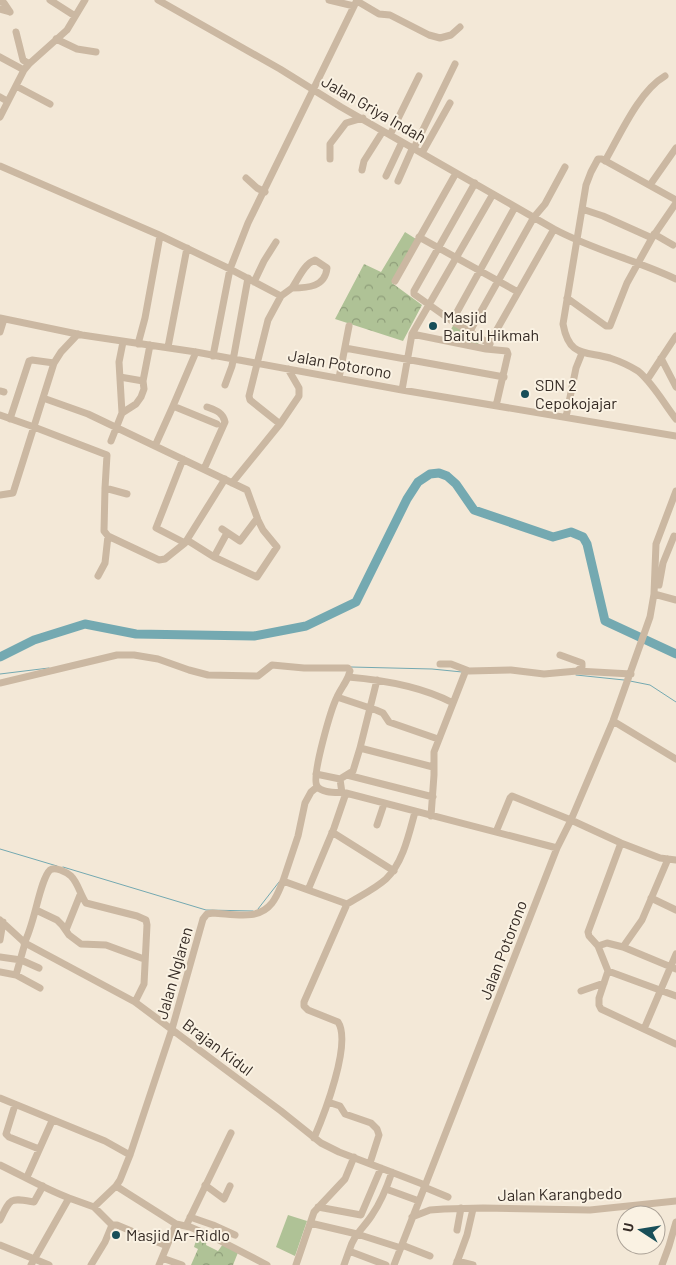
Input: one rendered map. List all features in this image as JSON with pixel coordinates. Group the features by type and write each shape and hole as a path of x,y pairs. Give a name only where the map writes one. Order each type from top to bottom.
{"street":[{"path":"50,0 75,16"},
{"path":"0,117 26,67 67,30 84,0"},
{"name":"Jalan Griya Indah","path":"158,0 554,229 576,240 676,279"},
{"path":"332,0 356,2 379,14 390,15 429,35 440,38 451,35 460,27"},
{"path":"213,356 230,269 248,223 265,192 356,2"},
{"path":"16,32 26,67"},
{"path":"56,39 77,49 96,52"},
{"path":"1,61 26,67"},
{"path":"398,181 456,64"},
{"path":"362,170 364,161 386,133 419,76"},
{"path":"605,161 640,100 665,76"},
{"path":"16,86 50,104"},
{"path":"0,97 7,101"},
{"path":"422,152 450,103"},
{"path":"330,159 330,144 341,128 349,122 358,121 363,118"},
{"path":"386,176 402,142"},
{"path":"650,185 676,148"},
{"path":"567,298 606,326 610,326 625,287 653,236 676,201 650,185 598,159 591,172 582,209 576,240 567,298 563,324 567,339 582,353 617,361 638,371 676,419"},
{"path":"0,166 186,248 281,296"},
{"path":"470,331 565,167"},
{"path":"395,281 456,173"},
{"path":"246,178 257,188 265,192"},
{"path":"475,184 414,291 416,296 470,331 488,346"},
{"path":"402,390 412,334 430,306 493,194"},
{"path":"452,321 516,207"},
{"path":"582,209 674,244"},
{"path":"488,346 554,229"},
{"path":"138,344 145,318 160,236"},
{"path":"420,237 518,292"},
{"path":"225,384 233,360 251,280 276,242"},
{"path":"168,347 186,248"},
{"path":"280,424 250,400 249,396 268,320 281,296 292,288 304,268 315,260 327,268 326,274 315,286 292,288"},
{"path":"0,332 2,319"},
{"name":"Jalan Potorono","path":"2,319 122,342 168,347 402,390 676,436"},
{"path":"339,378 349,326"},
{"path":"1,497 13,492 15,488 57,356 78,334"},
{"path":"412,334 488,346 508,352 504,377 496,406"},
{"path":"647,380 676,336"},
{"path":"112,441 122,413 119,362 122,342"},
{"path":"122,413 136,404 141,397 144,389 143,381 150,345"},
{"path":"670,345 676,353"},
{"path":"345,348 504,377"},
{"path":"155,446 196,352"},
{"path":"566,417 576,368 582,353"},
{"path":"661,358 676,387"},
{"path":"10,419 29,360 54,363"},
{"path":"0,415 34,426 107,455 103,529 108,536 162,561 186,541 228,481 280,424 299,396 298,388 288,369"},
{"path":"120,377 143,381"},
{"path":"43,398 88,414 116,428 183,459 204,469 250,493 258,520 263,530 277,547 257,577 156,528 183,459"},
{"path":"173,406 217,424"},
{"path":"204,469 225,422 224,416 207,407"},
{"path":"104,488 126,494"},
{"path":"656,595 656,544 676,491"},
{"path":"214,557 225,531 240,541 255,521"},
{"path":"98,576 105,563 108,536"},
{"path":"656,595 660,573 674,536"},
{"path":"656,595 676,600"},
{"name":"Jalan Potorono","path":"394,1265 557,848 613,722 656,595"},
{"path":"0,683 117,655 134,655 158,659 203,674 258,676 272,665 304,668 348,668 350,671 348,677 331,712 316,774 317,787"},
{"path":"560,655 582,663 582,667 577,672"},
{"path":"440,664 459,666 465,672 511,670 544,674 577,672 629,679"},
{"path":"431,816 434,752 465,672"},
{"path":"348,677 377,680 423,690 453,703"},
{"path":"340,780 341,777 353,771 377,680"},
{"path":"337,697 383,713 389,722 438,739"},
{"path":"613,722 676,759"},
{"path":"360,748 433,766"},
{"path":"316,774 340,780"},
{"path":"347,775 433,797"},
{"path":"308,890 332,832 344,793 340,780"},
{"path":"317,787 325,791 344,793 557,848"},
{"path":"317,787 311,792 305,803 298,836 283,881 347,904"},
{"path":"496,832 511,796 571,820 621,843 660,858 676,860"},
{"path":"377,825 384,804"},
{"path":"314,1138 328,1102 342,1042 342,1031 338,1022 308,1010 304,1006 304,1002 347,904 384,881 394,871 416,812"},
{"path":"332,832 394,871"},
{"path":"621,843 588,930 588,936 598,946 608,971 598,1002 601,1009 676,1044"},
{"path":"623,947 640,924 668,859"},
{"path":"16,976 48,872 52,869 58,869 71,876 86,903 146,920 144,984 135,1002"},
{"name":"Jalan Nglaren","path":"94,1206 116,1186 130,1155 172,1029 204,919 207,914 213,913 254,915 261,913 273,902 283,881"},
{"path":"66,930 80,895"},
{"path":"651,898 676,910"},
{"path":"36,910 57,920 69,935 81,944 106,945 144,959"},
{"path":"0,940 2,921"},
{"name":"Brajan Kidul","path":"2,921 25,943 135,1002 314,1138 330,1148 392,1172 448,1197"},
{"path":"598,946 607,943 623,947 673,968"},
{"path":"644,1029 660,990 673,968 676,954"},
{"path":"0,957 21,960 39,968"},
{"path":"608,971 676,996"},
{"path":"0,972 16,976 40,988"},
{"path":"582,991 604,982"},
{"path":"0,1098 105,1142 130,1155"},
{"path":"328,1102 340,1106 345,1114 371,1123 377,1129 379,1135 370,1163"},
{"path":"15,1104 6,1134 39,1149"},
{"path":"27,1177 52,1120"},
{"path":"186,1226 231,1133"},
{"path":"296,1265 314,1212 345,1179 354,1157"},
{"path":"0,1165 69,1198 94,1206 112,1226"},
{"path":"318,1207 361,1215 381,1168"},
{"path":"344,1265 356,1234 370,1218 386,1189 392,1172"},
{"path":"205,1185 224,1199 230,1186"},
{"path":"0,1220 12,1200 19,1198 34,1202 43,1186"},
{"path":"116,1186 176,1224 212,1236 267,1265"},
{"path":"386,1189 418,1201"},
{"path":"33,1262 69,1198"},
{"name":"Jalan Karangbedo","path":"412,1217 430,1210 461,1208 590,1210 676,1201"},
{"path":"457,1230 461,1208"},
{"path":"473,1209 467,1235 456,1263 473,1265"},
{"path":"190,1217 234,1235"},
{"path":"662,1265 670,1246 676,1222"},
{"path":"310,1223 401,1246 430,1256"},
{"path":"176,1224 161,1261 182,1265"},
{"path":"112,1226 117,1225 167,1246"},
{"path":"90,1265 105,1242 112,1226"},
{"path":"0,1245 33,1262 49,1265"},
{"path":"349,1251 386,1265"}],"green space":[{"path":"405,232 416,239 392,283 422,305 403,341 335,319 364,264 381,272"},
{"path":"454,324 480,340 477,346 446,338"},
{"path":"288,1215 307,1221 295,1256 276,1247"},
{"path":"198,1234 207,1237 206,1245 218,1251 223,1244 239,1250 233,1265 191,1265 198,1249 194,1247"}],"waterway":[{"path":"0,657 34,640 85,624 136,634 254,636 306,626 356,602 407,499 418,482 430,474 439,473 447,476 456,484 474,510 553,537 571,532 583,537 587,544 605,621 676,654"},
{"path":"351,667 432,669 462,672"},
{"path":"0,674 49,668"},
{"path":"576,675 624,680"},
{"path":"630,681 650,685 676,702"},
{"path":"0,849 57,866"},
{"path":"63,867 206,910 253,911"},
{"path":"258,909 279,882"}],"place":[{"name":"Masjid Baitul Hikmah","path":"433,326"},
{"name":"SDN 2 Cepokojajar","path":"525,394"},
{"name":"Masjid Ar-Ridlo","path":"116,1235"}]}
